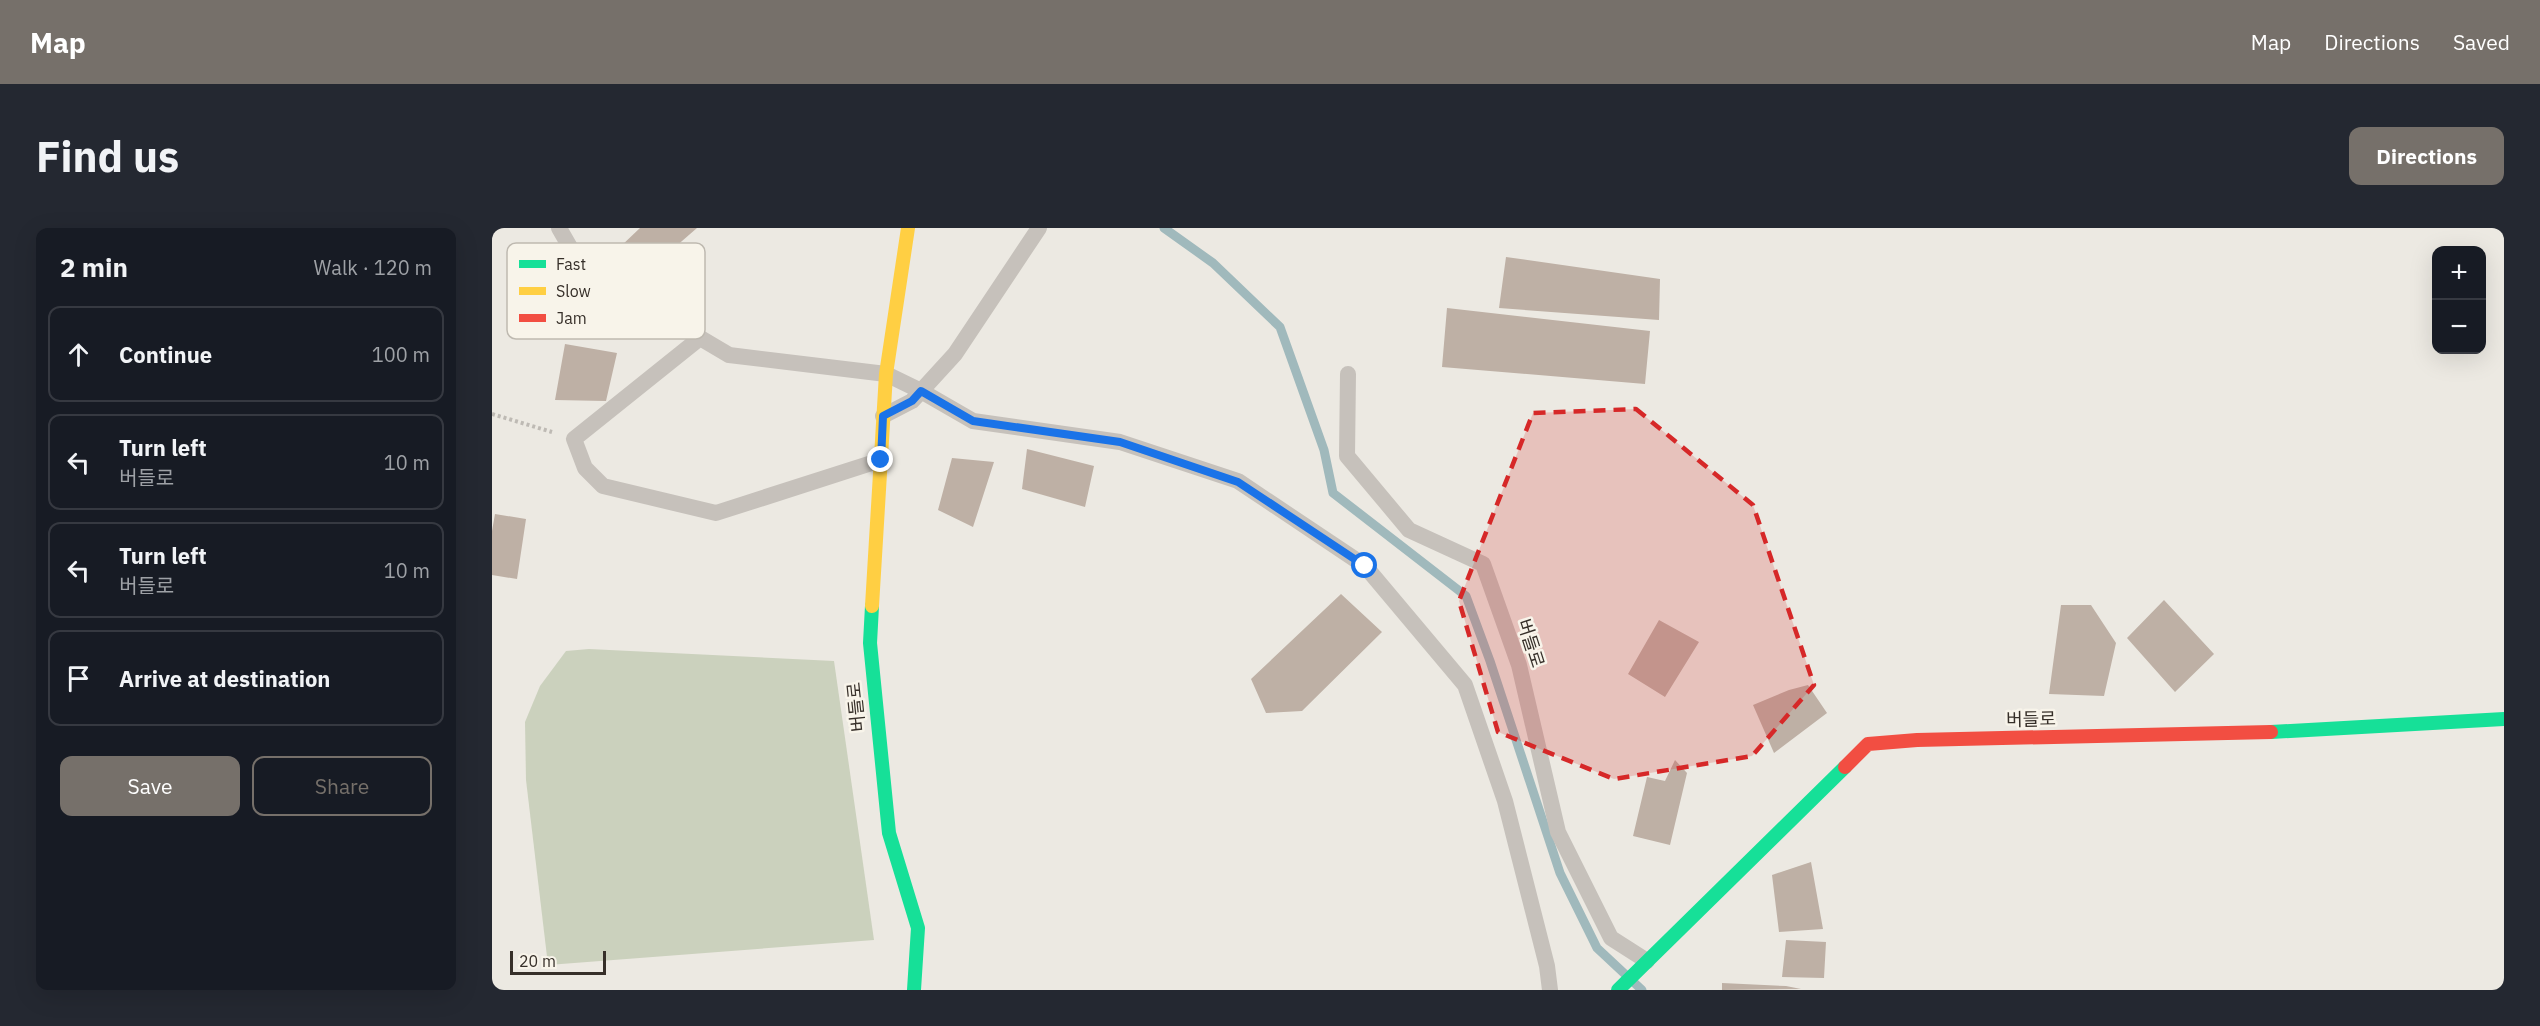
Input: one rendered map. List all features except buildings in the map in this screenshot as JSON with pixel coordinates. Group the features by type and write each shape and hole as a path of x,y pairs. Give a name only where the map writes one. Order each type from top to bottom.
{"street":[{"name":"버들로","path":"908,228 886,375 870,643 889,833 918,928 914,990"},
{"name":"버들로","path":"1642,965 1868,744 1917,740 2237,734 2504,719"},
{"path":"1618,990 1642,965"}],"lane":[{"path":"559,228 568,243"},
{"path":"883,416 912,401 956,354 1039,228"},
{"path":"699,339 574,439 585,468 603,486 716,513 881,460"},
{"path":"702,339 729,355 886,375 921,391 973,421 1120,442 1238,482 1365,566 1465,685 1505,801 1547,966 1550,990"},
{"name":"버들로","path":"1348,374 1347,456 1409,530 1483,564 1519,665 1558,832 1611,938 1642,965"}],"path":[{"path":"492,414 574,439"}],"highlighted area":[{"path":"1636,409 1753,505 1814,685 1752,756 1614,779 1498,732 1459,601 1533,413"}],"green space":[{"path":"589,649 834,661 874,940 548,965 526,780 525,722 540,686 566,651"}],"waterway":[{"path":"1164,228 1213,263 1280,327 1324,450 1333,493 1466,596 1490,661 1560,873 1597,948 1642,990"}],"traffic: fast":[{"path":"872,606 870,643 889,833 918,928 914,990"},
{"path":"2271,732 2504,719"},
{"path":"1618,990 1845,767"}],"traffic: slow":[{"path":"872,606 886,374 908,228"}],"traffic: jam":[{"path":"1845,767 1868,744 1917,740 2271,732"}],"route":[{"path":"881,460 883,416 912,401 921,391 973,421 1120,442 1238,482 1365,566"}]}
